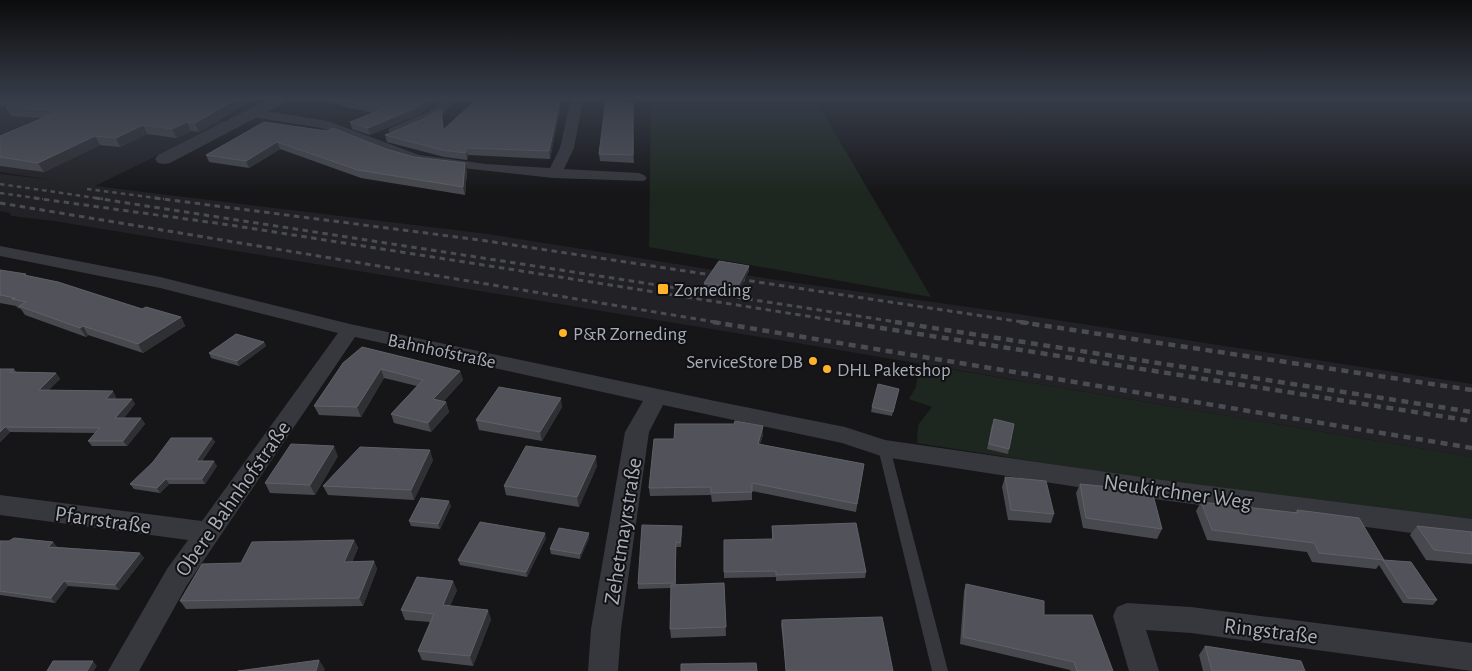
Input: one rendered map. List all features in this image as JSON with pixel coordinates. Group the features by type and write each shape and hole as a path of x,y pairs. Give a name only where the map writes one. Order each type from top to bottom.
{"street":[{"path":"164,159 220,130"},
{"path":"339,130 417,159 553,174 639,178"},
{"path":"369,142 397,130"},
{"path":"553,174 564,160 571,130"},
{"name":"Bahnhofstraße","path":"0,251 160,283 350,330 845,435 884,448"},
{"name":"Obere Bahnhofstraße","path":"123,671 167,592 207,532 350,330"},
{"name":"Zehetmayrstraße","path":"603,671 606,629 638,432 657,396"},
{"name":"Neukirchner Weg","path":"884,448 1162,490 1472,530"},
{"name":"Pfarrstraße","path":"0,505 207,532"},
{"name":"Ringstraße","path":"1144,671 1127,616 1200,621 1472,657"}],"lane":[{"path":"884,448 940,671"}],"shaded area":[{"path":"0,130 208,130 95,186 488,234 783,281 1018,314 1472,384 1472,457 833,349 54,221 11,216 10,213 0,211 0,174 53,180 0,172"},
{"path":"651,130 833,130 931,297 649,247"},
{"path":"919,364 1472,457 1472,522 1160,481 917,443 918,425 932,407 909,399 916,387"}],"building":[{"path":"14,130 132,130 116,138 95,136 38,163 0,157 0,136"},
{"path":"249,130 339,130 386,149 414,157 465,163 463,187 358,170 277,142 246,161 206,155"},
{"path":"396,130 553,130 549,151 466,148 466,153 442,150 385,135"},
{"path":"602,130 633,130 633,155 599,154"},
{"path":"719,261 749,266 737,288 704,283"},
{"path":"0,270 58,282 142,309 146,307 181,317 138,344 83,326 80,328 19,306 26,302 0,295"},
{"path":"236,334 264,342 237,361 209,353"},
{"path":"362,347 460,371 433,399 446,402 428,423 391,414 423,380 381,369 357,407 314,406 343,363"},
{"path":"0,369 14,369 10,372 56,373 39,390 113,391 106,399 132,399 115,418 141,418 123,441 88,441 100,428 5,427 0,432"},
{"path":"878,384 899,389 893,412 872,407"},
{"path":"499,387 561,398 540,432 476,420"},
{"path":"994,419 1014,424 1009,449 989,444"},
{"path":"735,421 763,426 758,444 864,464 857,504 752,483 752,492 711,493 711,487 649,488 654,439 674,439 675,424 734,424"},
{"path":"171,438 212,438 196,461 214,461 202,479 166,479 157,488 130,484 153,462"},
{"path":"291,444 334,446 310,485 265,483"},
{"path":"526,446 596,456 577,497 504,486"},
{"path":"360,447 430,450 411,490 323,486"},
{"path":"1005,477 1046,481 1054,514 1011,510"},
{"path":"1080,484 1152,491 1162,529 1086,518"},
{"path":"421,498 449,501 438,524 409,521"},
{"path":"1201,502 1298,513 1297,510 1359,518 1384,560 1319,553 1314,543 1212,530"},
{"path":"480,522 545,533 526,572 458,560"},
{"path":"856,523 866,572 776,575 776,571 724,572 724,540 773,539 772,526"},
{"path":"642,525 682,526 680,543 676,542 675,583 638,584"},
{"path":"1417,526 1472,532 1472,554 1434,550"},
{"path":"559,528 589,533 580,554 550,549"},
{"path":"14,538 53,542 48,547 140,553 115,585 64,581 51,598 0,591 0,541 9,541"},
{"path":"354,540 344,562 374,561 359,598 180,601 202,564 241,563 252,542"},
{"path":"1383,560 1411,562 1437,600 1408,598"},
{"path":"417,577 453,581 443,605 488,610 470,656 418,651 434,614 401,610"},
{"path":"724,583 726,627 670,629 671,585"},
{"path":"966,584 1044,601 1044,615 1092,615 1113,671 1077,671 1074,662 963,637"},
{"path":"882,617 893,671 786,671 782,620"},
{"path":"1205,646 1301,661 1305,671 1212,671"},
{"path":"319,660 316,671 238,671"},
{"path":"53,661 93,661 87,671 47,671"},
{"path":"756,663 757,671 681,671 681,664"}],"railway":[{"path":"0,184 103,199"},
{"path":"87,189 164,199"},
{"path":"0,193 43,199"},
{"path":"34,198 230,225 851,323"},
{"path":"95,198 903,323"},
{"path":"155,198 480,240 1029,323"},
{"path":"0,203 721,323"},
{"path":"713,322 1472,448"},
{"path":"843,322 1472,421"},
{"path":"895,322 1472,412"},
{"path":"1020,322 1472,390"}],"place":[{"name":"Zorneding","path":"663,289"},
{"name":"P&R Zorneding","path":"563,333"},
{"name":"ServiceStore DB","path":"813,361"},
{"name":"DHL Paketshop","path":"827,369"}]}
